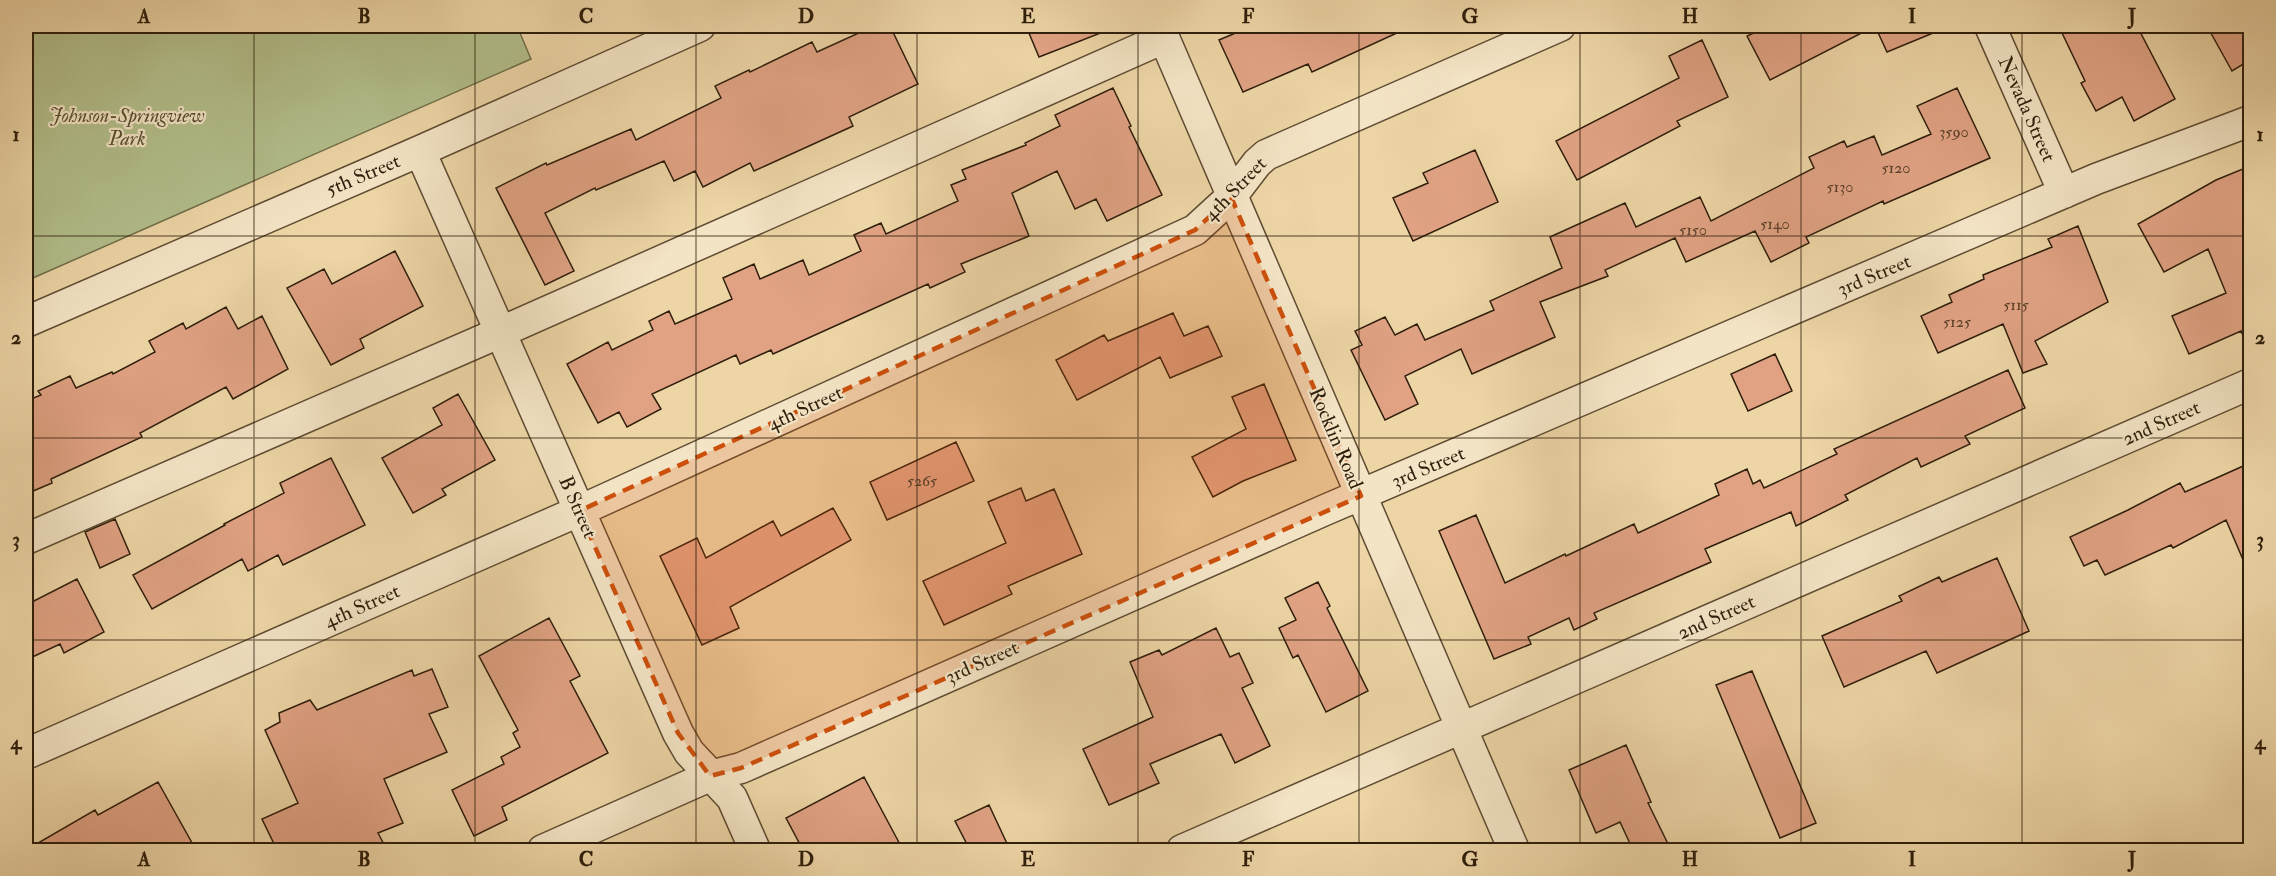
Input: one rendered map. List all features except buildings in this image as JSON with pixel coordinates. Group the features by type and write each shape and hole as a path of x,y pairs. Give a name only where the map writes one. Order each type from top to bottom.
{"street":[{"name":"5th Street","path":"26,321 420,151 700,26"},
{"name":"4th Street","path":"26,754 579,511 1195,230 1231,197 1266,155 1560,26"},
{"name":"Nevada Street","path":"1990,26 2064,193"},
{"name":"Rocklin Road","path":"1161,32 1514,850"},
{"path":"26,539 501,332 1161,32"},
{"name":"3rd Street","path":"543,850 710,776 741,768 1325,510 2096,179 2250,121"},
{"name":"B Street","path":"420,151 678,733 689,752 732,798 755,850"},
{"name":"2nd Street","path":"1182,850 2247,393"}],"highlighted area":[{"path":"1231,197 1361,496 741,768 710,776 678,733 579,511 1195,230"}],"green space":[{"name":"Johnson-Springview Park","path":"26,26 517,26 531,59 26,281"}]}
